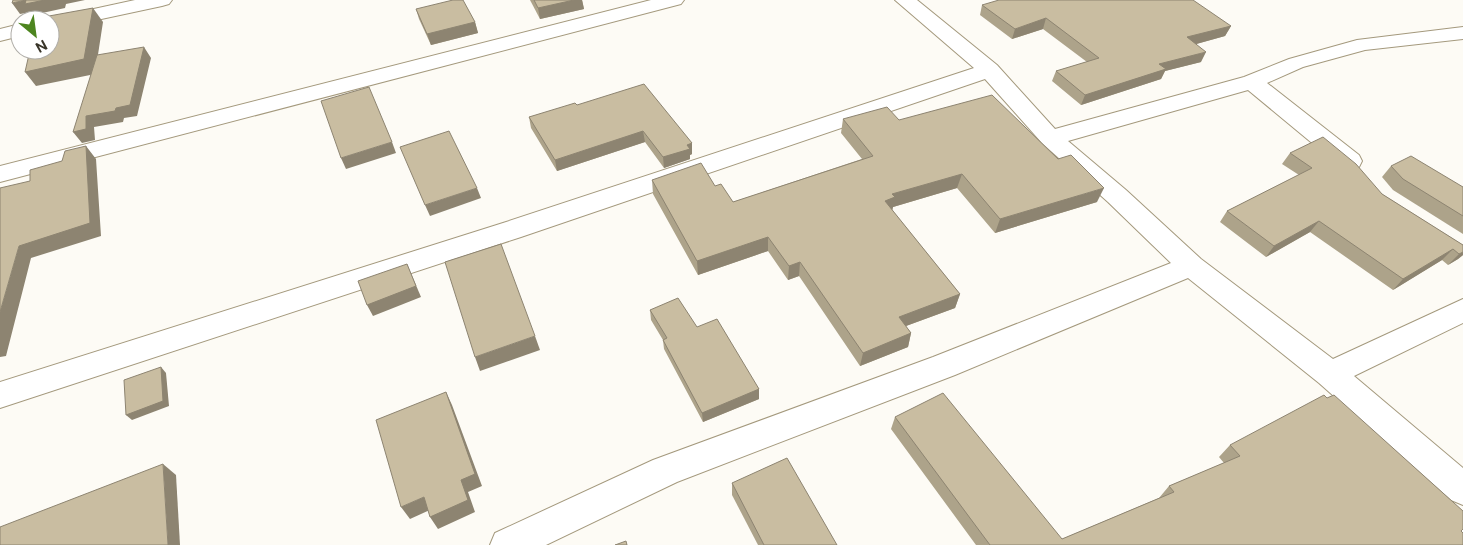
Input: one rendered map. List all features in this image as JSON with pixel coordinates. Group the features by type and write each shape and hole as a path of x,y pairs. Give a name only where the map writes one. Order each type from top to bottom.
{"street":[{"path":"60,22 162,0"},
{"path":"0,174 674,0"},
{"path":"906,0 989,70 1050,138 1117,196 1191,266 1330,374 1463,489"},
{"path":"1050,138 1252,82 1296,63 1364,44 1463,33"},
{"path":"0,395 512,230 989,70"},
{"path":"1252,82 1358,168 1364,175"},
{"path":"508,545 666,471 944,366 1191,266"},
{"path":"1330,374 1463,310"}],"building":[{"path":"13,0 26,0 12,3"},
{"path":"26,0 45,0 25,4"},
{"path":"453,0 463,0 475,22 427,34 416,9"},
{"path":"534,0 574,0 538,8"},
{"path":"999,0 1193,0 1231,26 1187,37 1206,52 1159,64 1166,69 1085,95 1056,71 1099,58 1046,18 1015,29 982,5"},
{"path":"93,8 84,59 25,72 28,60 60,60 60,14"},
{"path":"144,47 130,105 116,108 115,111 86,116 86,129 73,132 97,55"},
{"path":"644,84 692,143 687,145 690,149 663,157 643,131 555,160 529,117 575,103 577,105"},
{"path":"369,87 392,142 341,158 321,101"},
{"path":"992,95 1058,159 1071,155 1104,188 1000,219 962,174 892,194 895,197 885,201 960,294 899,317 911,333 863,353 800,262 789,266 768,237 697,261 652,180 701,163 715,186 721,184 733,202 873,156 843,119 887,107 899,120"},
{"path":"449,131 477,188 425,205 400,147"},
{"path":"1323,137 1356,164 1382,194 1463,245 1463,252 1459,254 1453,249 1403,279 1319,221 1274,246 1227,211 1312,168 1290,153"},
{"path":"86,146 90,223 19,246 0,312 0,188 30,181 30,170 62,161 65,151"},
{"path":"1411,156 1463,187 1463,216 1403,179 1391,166"},
{"path":"501,244 535,336 475,357 445,262"},
{"path":"407,264 416,286 367,305 358,281"},
{"path":"678,298 697,327 717,319 759,389 702,413 663,340 667,338 650,310"},
{"path":"161,367 163,401 126,415 124,380"},
{"path":"446,392 475,474 461,480 468,500 430,517 424,497 401,507 376,420"},
{"path":"943,393 1062,539 1174,492 1169,486 1240,456 1230,445 1324,395 1327,398 1334,395 1463,511 1463,529 1461,531 1463,533 1463,545 990,545 895,417"},
{"path":"787,458 837,545 764,545 732,483"},
{"path":"163,464 168,545 0,545 0,527"},
{"path":"626,541 627,545 615,545"}]}
